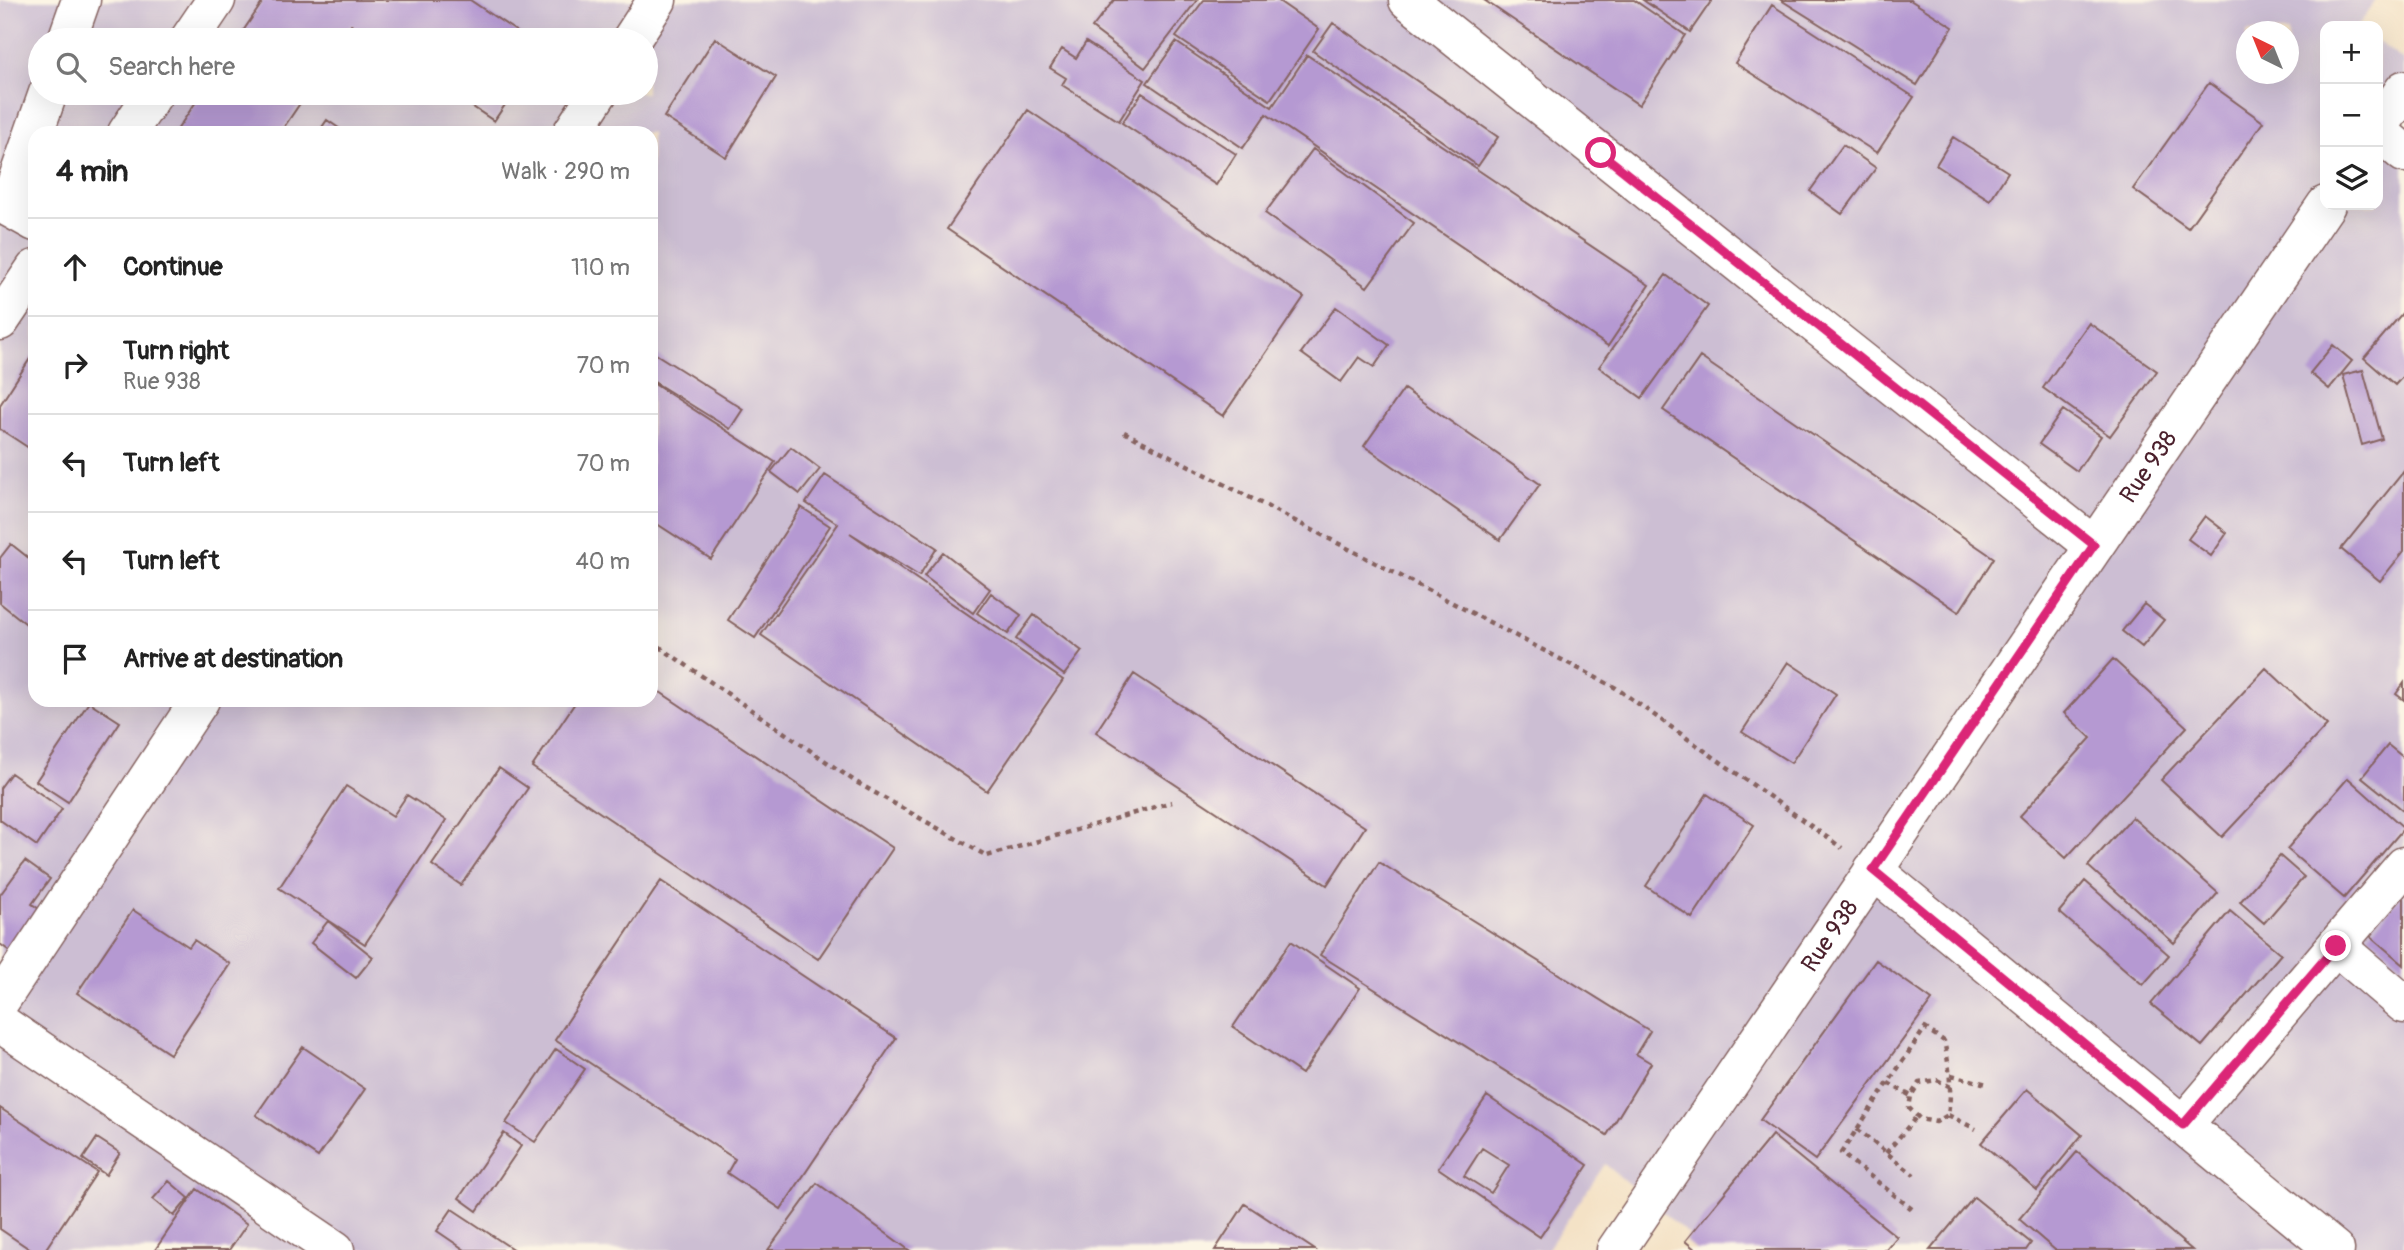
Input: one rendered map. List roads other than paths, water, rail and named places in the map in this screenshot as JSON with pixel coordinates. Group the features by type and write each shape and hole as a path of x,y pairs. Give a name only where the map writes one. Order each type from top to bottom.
{"street":[{"path":"71,28 81,0"},
{"path":"197,28 216,0"},
{"path":"639,28 657,0"},
{"path":"1408,0 2094,545"},
{"path":"2383,122 2404,90"},
{"path":"36,126 44,105"},
{"path":"132,126 146,105"},
{"path":"577,126 590,105"},
{"path":"2383,134 2404,153"},
{"path":"28,150 8,206 28,218"},
{"name":"Rue 938","path":"1616,1250 2323,210"},
{"path":"0,321 28,279"},
{"path":"0,1001 195,707"},
{"path":"2183,1125 2404,866"},
{"path":"1873,870 2335,1250"},
{"path":"2336,946 2404,1004"},
{"path":"0,1023 298,1240 335,1250"}]}
